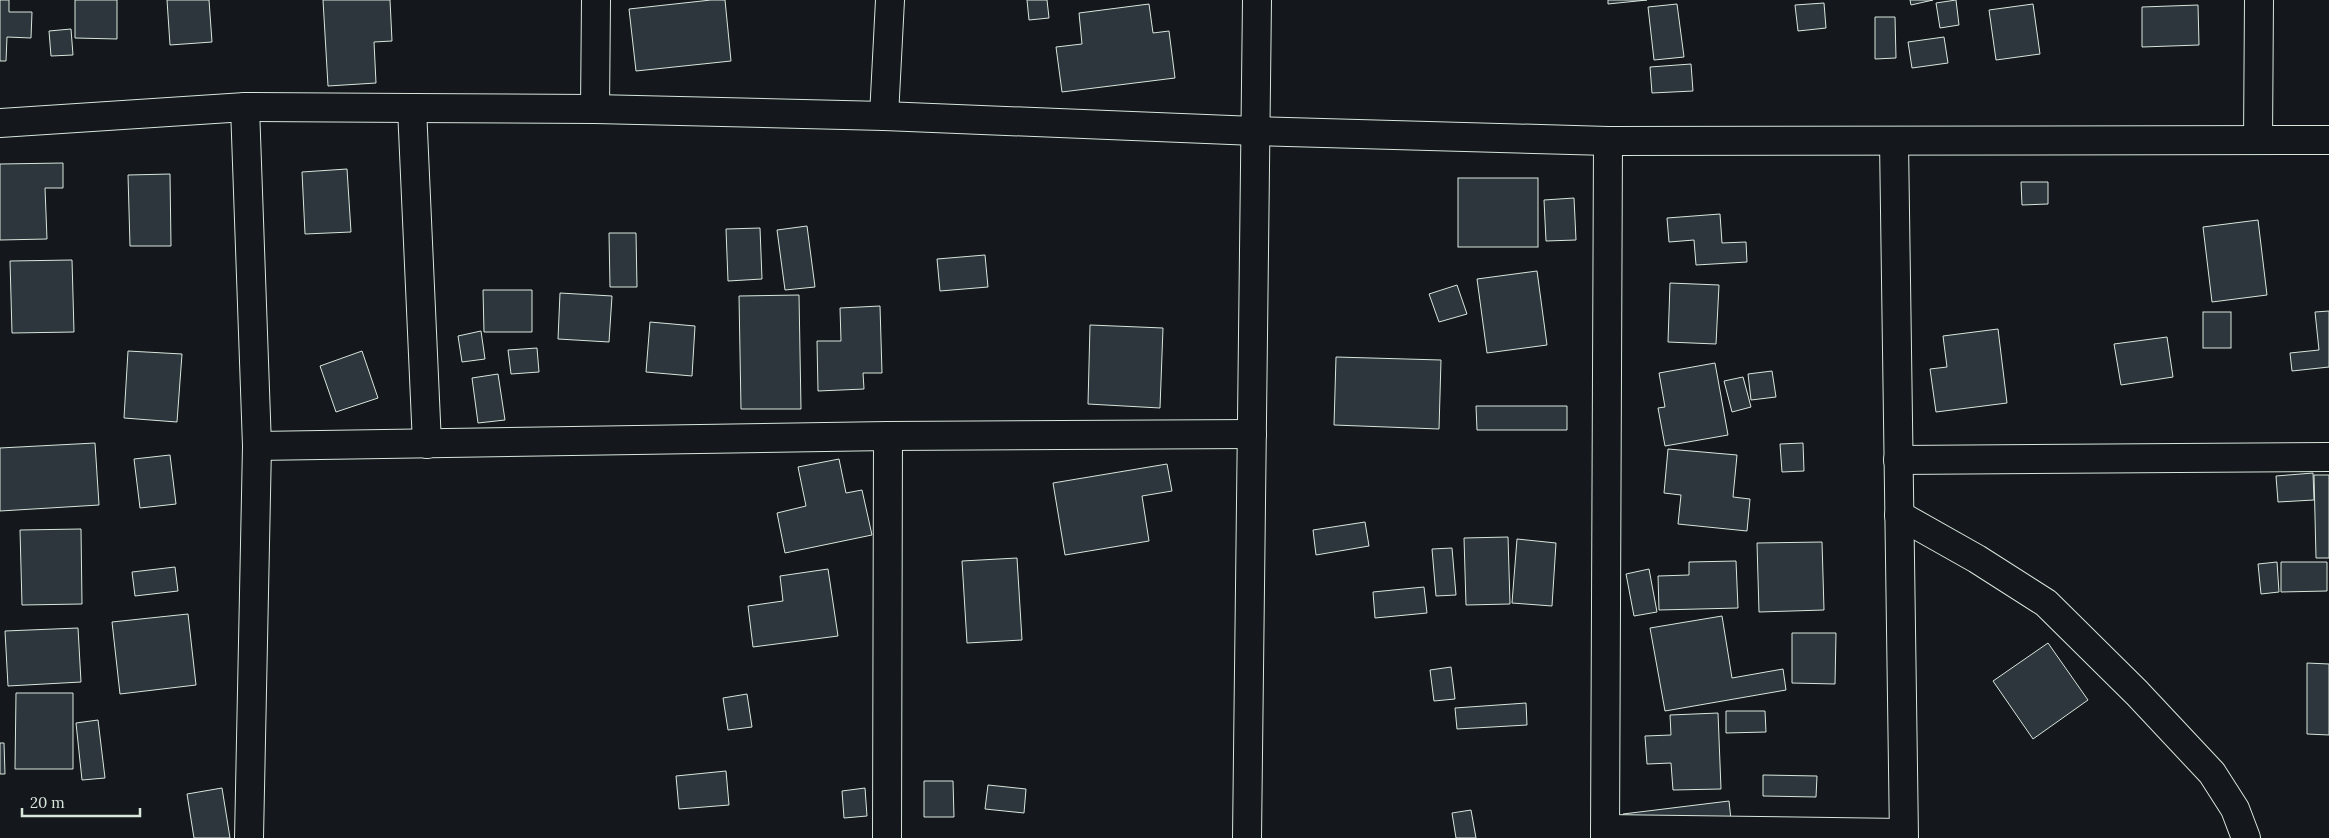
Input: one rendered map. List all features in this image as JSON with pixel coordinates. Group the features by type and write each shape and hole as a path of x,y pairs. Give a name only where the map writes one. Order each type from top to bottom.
{"street":[{"path":"595,109 596,0"},
{"path":"884,116 890,0"},
{"path":"1246,838 1257,0"},
{"path":"2258,0 2258,140"},
{"path":"0,123 246,107 595,109 884,116 1256,131 1608,141 2329,140"},
{"path":"246,107 257,446 249,838"},
{"path":"412,108 427,444"},
{"path":"1608,141 1605,833 1904,836 1894,141"},
{"path":"257,446 888,436 1252,434"},
{"path":"887,838 888,436"},
{"path":"1898,460 2329,456"},
{"path":"1899,515 1977,559 2046,603 2137,693 2212,774 2235,809 2246,838"}],"building":[{"path":"0,0 9,0 9,12 32,12 31,38 7,37 6,61 0,61"},
{"path":"75,0 117,0 117,39 75,38"},
{"path":"167,0 209,0 212,42 170,45"},
{"path":"323,0 390,0 392,41 374,42 376,83 328,86"},
{"path":"725,0 731,61 636,71 629,9"},
{"path":"1027,0 1047,0 1049,18 1029,20"},
{"path":"1608,0 1647,0 1608,4"},
{"path":"1910,0 1933,0 1911,5"},
{"path":"1956,0 1959,25 1940,28 1936,3"},
{"path":"1824,3 1826,28 1798,31 1795,5"},
{"path":"1149,4 1153,33 1169,31 1175,78 1062,92 1056,47 1082,44 1079,13"},
{"path":"1677,4 1684,57 1654,60 1648,7"},
{"path":"2033,4 2040,54 1996,60 1989,10"},
{"path":"2198,5 2199,45 2142,47 2142,7"},
{"path":"1875,17 1895,17 1896,58 1875,59"},
{"path":"71,29 73,55 51,56 49,31"},
{"path":"1944,37 1948,63 1912,68 1908,42"},
{"path":"1691,64 1693,91 1652,93 1650,67"},
{"path":"63,163 63,188 45,188 47,239 0,240 0,164"},
{"path":"347,169 351,232 305,234 302,172"},
{"path":"170,174 171,246 130,246 128,175"},
{"path":"1458,178 1538,178 1538,247 1458,247"},
{"path":"2021,182 2048,182 2048,204 2022,205"},
{"path":"1574,198 1576,240 1546,241 1544,200"},
{"path":"1720,214 1722,243 1746,242 1747,262 1696,265 1694,240 1669,242 1667,218"},
{"path":"2258,220 2267,295 2212,302 2203,227"},
{"path":"807,226 815,287 785,290 777,230"},
{"path":"760,228 762,279 728,281 726,229"},
{"path":"609,233 636,233 637,287 610,287"},
{"path":"985,255 988,287 940,291 937,259"},
{"path":"72,260 74,332 12,333 10,261"},
{"path":"1537,271 1547,345 1487,353 1477,279"},
{"path":"1670,283 1719,285 1716,344 1668,342"},
{"path":"1457,285 1467,314 1439,322 1429,294"},
{"path":"483,290 532,290 532,332 484,332"},
{"path":"560,293 612,296 609,342 558,339"},
{"path":"799,295 801,409 741,409 739,296"},
{"path":"880,306 882,373 863,373 864,389 818,391 817,341 841,341 840,308"},
{"path":"2329,311 2329,367 2292,371 2290,353 2319,350 2315,312"},
{"path":"2203,312 2231,312 2231,348 2203,348"},
{"path":"650,322 695,326 692,376 646,372"},
{"path":"1090,325 1163,328 1160,408 1088,404"},
{"path":"1998,329 2007,403 1936,412 1930,369 1947,367 1943,336"},
{"path":"481,331 485,359 462,362 458,336"},
{"path":"2167,337 2173,377 2121,385 2114,344"},
{"path":"537,348 539,372 511,374 508,350"},
{"path":"128,351 182,354 177,422 124,418"},
{"path":"362,351 378,398 336,412 320,366"},
{"path":"1336,357 1441,360 1439,429 1334,425"},
{"path":"1715,363 1728,435 1665,446 1658,408 1665,407 1659,373"},
{"path":"1772,371 1776,397 1751,400 1748,374"},
{"path":"498,374 505,420 478,423 472,378"},
{"path":"1743,377 1751,407 1732,412 1724,381"},
{"path":"1476,406 1567,406 1567,430 1477,430"},
{"path":"95,443 99,505 0,511 0,448"},
{"path":"1803,443 1804,471 1782,472 1780,444"},
{"path":"1668,449 1737,455 1733,497 1750,499 1747,531 1678,524 1681,495 1664,493"},
{"path":"170,455 176,504 140,508 134,459"},
{"path":"839,459 846,493 862,490 872,535 785,553 777,513 806,506 798,467"},
{"path":"1167,464 1172,491 1142,496 1149,541 1065,555 1053,483"},
{"path":"2313,473 2314,500 2278,502 2276,476"},
{"path":"2314,475 2329,475 2329,558 2316,558"},
{"path":"1365,522 1369,546 1316,555 1313,530"},
{"path":"81,529 82,604 22,605 20,530"},
{"path":"1508,537 1510,604 1466,605 1464,538"},
{"path":"1517,539 1556,543 1552,606 1512,603"},
{"path":"1822,542 1824,610 1759,612 1757,543"},
{"path":"1452,548 1456,595 1436,596 1432,549"},
{"path":"1017,558 1022,640 967,643 962,561"},
{"path":"1736,561 1738,608 1659,610 1658,576 1689,575 1689,562"},
{"path":"2277,562 2279,592 2261,594 2258,564"},
{"path":"2281,562 2327,562 2327,591 2281,592"},
{"path":"175,567 178,591 135,596 132,572"},
{"path":"828,569 838,636 753,647 748,606 783,601 780,576"},
{"path":"1649,569 1657,612 1634,616 1626,574"},
{"path":"1424,587 1427,613 1375,618 1373,592"},
{"path":"188,614 196,685 120,694 112,622"},
{"path":"1722,616 1732,678 1783,669 1786,690 1665,711 1650,628"},
{"path":"78,628 81,682 8,686 5,631"},
{"path":"1792,633 1836,633 1835,684 1792,683"},
{"path":"2048,643 2088,700 2033,739 1993,681"},
{"path":"2307,663 2329,664 2329,735 2307,734"},
{"path":"1451,667 1455,699 1434,701 1430,670"},
{"path":"16,693 73,693 73,769 15,769"},
{"path":"747,694 752,727 728,730 723,698"},
{"path":"1526,703 1527,725 1457,729 1455,708"},
{"path":"1726,711 1765,711 1766,732 1726,733"},
{"path":"1718,713 1721,789 1673,790 1671,763 1647,764 1645,736 1671,735 1670,715"},
{"path":"98,720 105,778 82,780 76,723"},
{"path":"0,743 4,743 5,774 0,774"},
{"path":"726,771 729,805 679,809 676,776"},
{"path":"1763,775 1817,776 1816,797 1763,796"},
{"path":"924,781 953,781 954,817 924,817"},
{"path":"988,785 1026,789 1024,813 985,809"},
{"path":"222,788 230,838 194,838 187,794"},
{"path":"865,788 867,816 844,818 842,791"},
{"path":"1729,801 1733,838 1626,838 1623,814"},
{"path":"1471,810 1476,838 1456,838 1452,813"}]}
